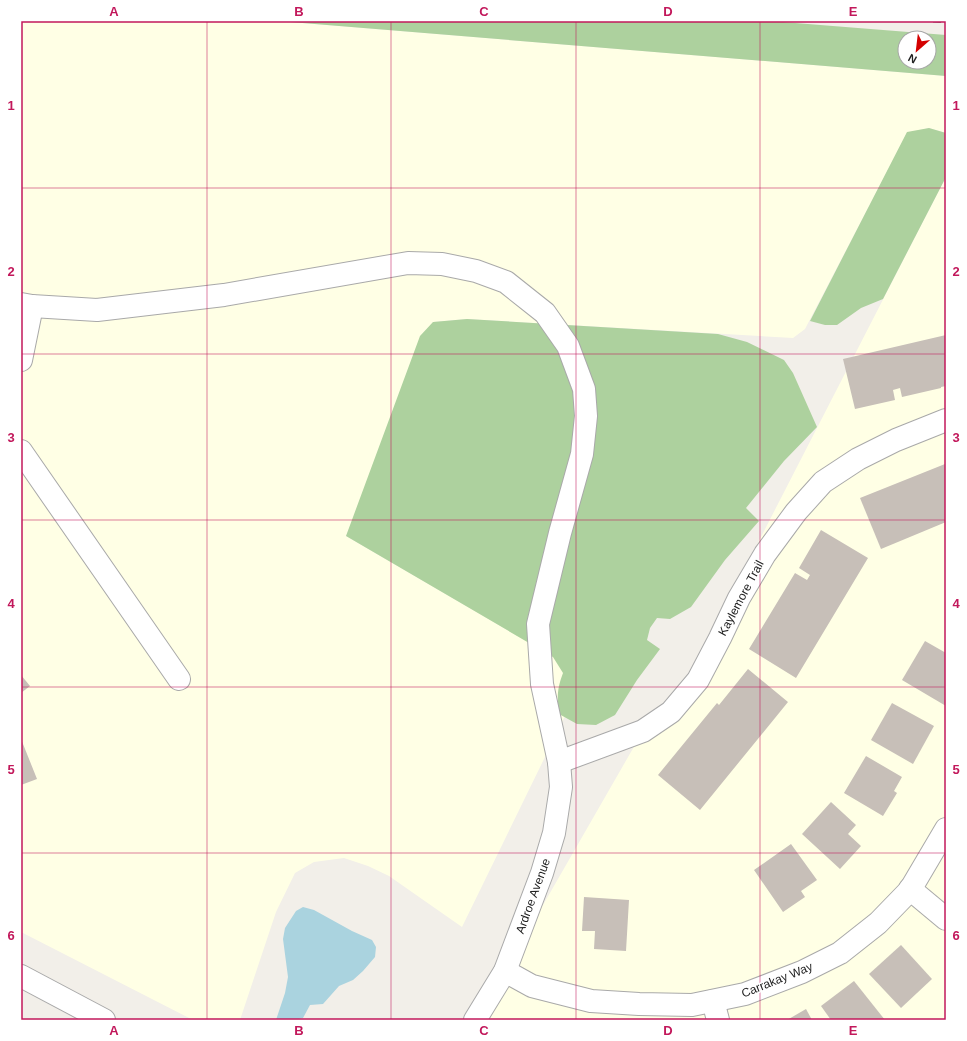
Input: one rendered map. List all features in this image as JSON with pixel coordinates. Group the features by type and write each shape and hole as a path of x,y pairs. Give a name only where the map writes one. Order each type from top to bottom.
{"street":[{"name":"Ardroe Avenue","path":"26,305 97,310 224,295 408,263 442,264 476,271 506,282 544,313 568,346 584,389 586,416 582,454 560,533 538,624 542,684 559,762 561,787 554,833 542,873 505,972 475,1020"},
{"path":"21,360 26,305"},
{"name":"Kaylemore Trail","path":"559,762 643,731 671,712 698,680 739,598 764,554 796,512 823,482 858,459 896,440 946,420"},
{"path":"21,451 179,679"},
{"name":"Carrakay Way","path":"505,972 532,986 591,1001 692,1005 715,1010 745,994 802,972 840,953 878,923 910,889 946,829"},
{"path":"910,889 946,919"},
{"path":"21,976 104,1020"}],"shaded area":[{"path":"21,21 278,21 946,76 946,133 929,128 907,133 805,329 793,338 467,319 433,322 346,536 585,675 462,927 389,876 368,866 344,858 314,862 295,873 276,912 240,1020 193,1020 21,932"},
{"path":"946,177 946,1020 477,1020 643,731 671,712"}],"green space":[{"path":"278,21 770,21 897,31 897,70 937,70 937,34 946,35 946,76"},
{"path":"929,128 946,133 946,177 883,299 861,308 837,325 825,325 810,321 907,132"},
{"path":"467,319 718,334 747,342 784,360 793,373 817,427 784,461 746,508 759,521 725,560 691,607 670,619 657,618 650,628 647,640 660,649 637,680 615,715 596,725 577,724 559,714 558,693 563,673 553,657 346,536 420,336 433,322"}],"water":[{"path":"303,907 314,910 372,940 376,947 375,957 353,980 339,986 323,1004 310,1005 303,1018 294,1020 276,1020 285,993 288,977 283,939 285,928 296,911"}],"building":[{"path":"946,335 946,386 902,397 900,388 893,390 895,400 855,409 843,359"},
{"path":"945,464 946,522 881,549 860,498"},
{"path":"821,530 868,558 796,678 749,649 795,573 807,580 810,575 799,568"},
{"path":"925,641 946,653 946,706 902,680"},
{"path":"748,669 788,702 700,810 658,775 717,703 719,705"},
{"path":"21,675 30,686 21,693"},
{"path":"892,703 934,726 913,764 871,740"},
{"path":"21,739 37,779 21,785"},
{"path":"866,756 902,777 894,791 897,793 883,816 844,793"},
{"path":"831,802 856,825 848,834 861,846 840,869 802,834"},
{"path":"791,844 817,880 801,891 805,897 783,912 754,870"},
{"path":"584,897 629,900 626,951 594,949 595,931 582,931"},
{"path":"901,945 932,979 901,1008 869,974"},
{"path":"854,981 885,1020 831,1020 821,1006"},
{"path":"806,1009 812,1020 787,1020"}],"railway":[{"path":"933,21 946,22"}]}
